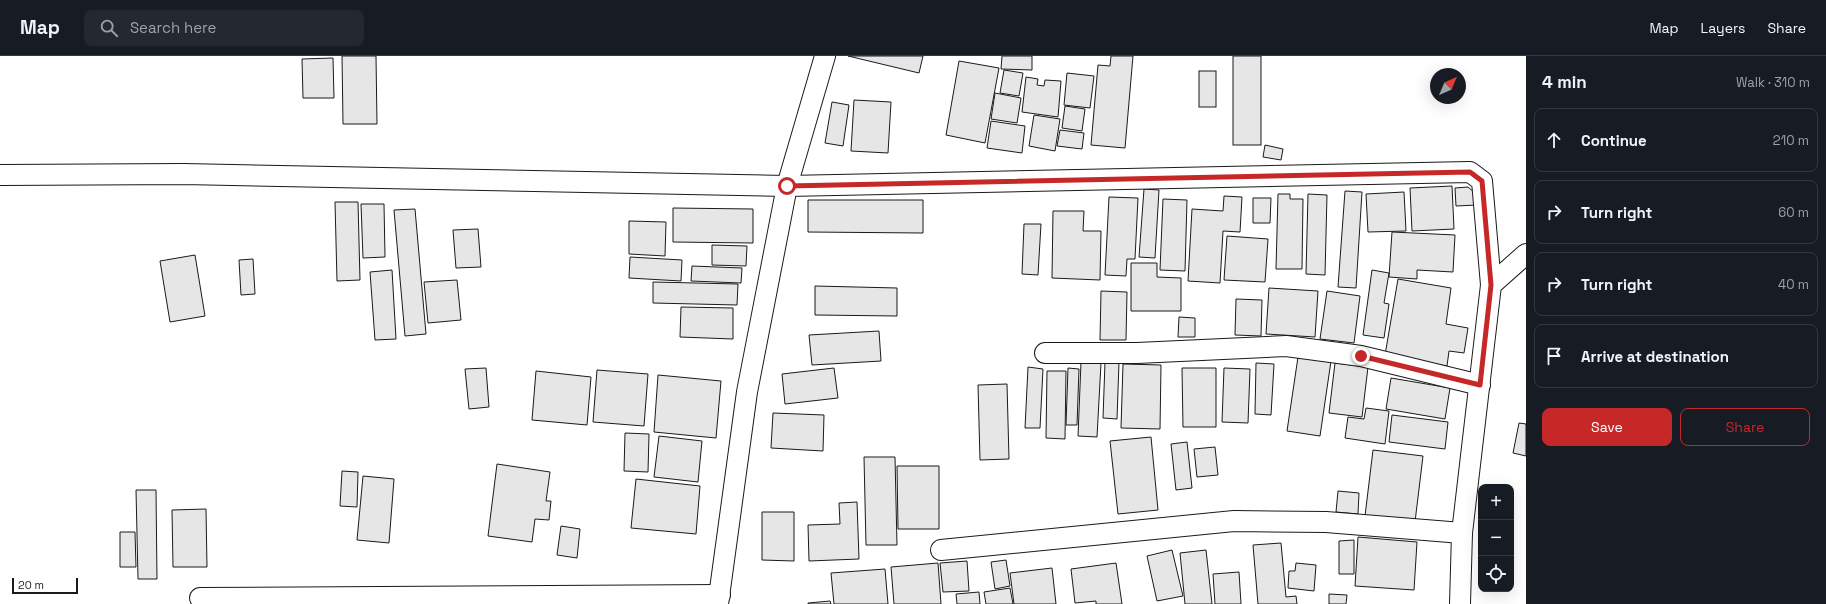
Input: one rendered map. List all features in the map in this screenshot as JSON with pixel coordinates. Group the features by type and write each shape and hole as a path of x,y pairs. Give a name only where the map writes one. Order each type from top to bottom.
{"street":[{"path":"200,598 719,599 747,392 787,186 825,56"},
{"path":"0,174 192,174 787,186 1470,172 1482,181 1491,285 1462,533 1460,604"},
{"path":"1491,285 1526,254"},
{"path":"1046,353 1137,353 1286,346 1361,356 1480,385"},
{"path":"941,550 1234,522 1326,522 1462,533"}],"building":[{"path":"342,56 376,56 377,124 343,124"},
{"path":"848,56 923,56 919,73"},
{"path":"1002,56 1032,56 1032,70 1001,69"},
{"path":"1111,56 1133,56 1125,148 1091,145 1098,65 1110,66"},
{"path":"1233,56 1261,56 1261,145 1233,145"},
{"path":"333,58 334,98 303,98 302,59"},
{"path":"959,61 999,68 985,143 946,135"},
{"path":"1004,70 1023,73 1019,96 1000,93"},
{"path":"1199,71 1216,71 1216,107 1199,107"},
{"path":"1067,73 1094,76 1090,108 1064,105"},
{"path":"1026,77 1038,79 1037,85 1044,86 1045,80 1061,81 1058,117 1022,112"},
{"path":"995,93 1021,98 1017,123 991,119"},
{"path":"854,100 891,102 888,153 851,151"},
{"path":"832,102 849,105 843,146 825,143"},
{"path":"1065,106 1085,109 1082,131 1062,128"},
{"path":"1034,115 1060,119 1055,151 1029,146"},
{"path":"991,121 1025,126 1022,153 987,148"},
{"path":"1060,130 1084,133 1082,149 1057,146"},
{"path":"1265,145 1283,149 1281,160 1263,157"},
{"path":"1452,186 1454,229 1412,231 1410,188"},
{"path":"1468,187 1476,194 1477,205 1456,206 1455,188"},
{"path":"1144,189 1159,190 1155,258 1139,257"},
{"path":"1345,191 1362,192 1356,288 1338,287"},
{"path":"1404,192 1406,231 1368,232 1366,194"},
{"path":"1278,194 1290,194 1290,199 1303,199 1302,269 1276,269"},
{"path":"1308,194 1327,195 1325,275 1306,274"},
{"path":"1224,196 1242,197 1240,232 1223,231 1220,283 1188,281 1192,209 1223,211"},
{"path":"1109,197 1138,198 1135,259 1127,259 1126,276 1105,275"},
{"path":"1253,198 1271,198 1270,223 1253,223"},
{"path":"1163,199 1187,200 1185,271 1160,270"},
{"path":"808,200 923,200 923,233 808,232"},
{"path":"335,202 358,202 360,280 337,281"},
{"path":"361,204 384,204 385,257 363,258"},
{"path":"673,208 753,209 753,243 673,242"},
{"path":"415,209 426,334 405,336 394,210"},
{"path":"1053,211 1084,211 1083,231 1101,231 1100,280 1052,278"},
{"path":"629,221 666,222 665,256 629,254"},
{"path":"1024,224 1041,224 1038,275 1022,274"},
{"path":"478,229 481,267 456,268 453,230"},
{"path":"1392,232 1455,235 1453,272 1417,270 1417,279 1389,277"},
{"path":"1227,236 1268,239 1265,282 1224,280"},
{"path":"712,245 747,246 746,266 712,265"},
{"path":"195,255 205,316 170,322 160,261"},
{"path":"630,257 682,260 681,281 629,278"},
{"path":"253,259 255,294 241,295 239,260"},
{"path":"1131,263 1157,263 1157,277 1181,278 1181,311 1131,311"},
{"path":"692,266 742,268 741,283 691,281"},
{"path":"392,270 396,339 375,340 370,272"},
{"path":"1372,270 1389,273 1384,303 1389,304 1384,338 1363,335"},
{"path":"1398,279 1451,288 1446,324 1468,328 1464,353 1449,351 1447,366 1385,355"},
{"path":"457,280 461,320 428,323 424,282"},
{"path":"653,282 738,284 737,305 653,303"},
{"path":"815,286 897,288 897,316 815,315"},
{"path":"1269,288 1318,291 1315,337 1266,334"},
{"path":"1101,291 1127,292 1126,340 1100,340"},
{"path":"1327,291 1360,296 1354,343 1320,339"},
{"path":"1236,299 1262,300 1261,336 1235,335"},
{"path":"681,307 733,308 733,339 680,337"},
{"path":"1179,317 1195,318 1195,337 1178,337"},
{"path":"879,331 881,361 812,365 809,335"},
{"path":"1298,357 1331,361 1320,436 1287,431"},
{"path":"1081,362 1101,363 1097,437 1078,436"},
{"path":"1105,362 1119,362 1117,419 1103,418"},
{"path":"1256,363 1274,364 1271,415 1255,414"},
{"path":"1335,363 1368,367 1362,417 1329,413"},
{"path":"1123,364 1161,365 1160,429 1121,428"},
{"path":"1028,367 1043,369 1040,428 1025,428"},
{"path":"486,368 489,407 469,409 465,369"},
{"path":"834,368 838,398 785,404 782,374"},
{"path":"1068,368 1079,369 1077,425 1066,425"},
{"path":"1182,368 1216,368 1216,427 1183,427"},
{"path":"1224,368 1250,369 1248,423 1222,422"},
{"path":"597,370 648,374 644,426 593,422"},
{"path":"536,371 591,377 587,425 532,420"},
{"path":"1047,371 1066,371 1065,439 1046,438"},
{"path":"658,375 721,381 716,438 654,432"},
{"path":"1391,378 1450,388 1445,419 1386,409"},
{"path":"1007,384 1009,459 980,460 978,385"},
{"path":"1366,408 1389,411 1385,444 1345,438 1348,417 1364,419"},
{"path":"773,413 824,415 823,451 771,448"},
{"path":"1392,415 1448,422 1445,449 1389,442"},
{"path":"1519,423 1526,424 1526,456 1513,453"},
{"path":"625,433 649,434 648,472 624,471"},
{"path":"659,436 702,441 698,482 654,477"},
{"path":"1151,437 1158,510 1118,514 1110,441"},
{"path":"1187,442 1192,488 1176,490 1171,444"},
{"path":"1215,447 1218,475 1197,477 1194,449"},
{"path":"1373,450 1423,456 1415,522 1365,516"},
{"path":"864,457 895,457 897,545 866,545"},
{"path":"497,464 550,472 546,501 551,501 549,520 535,519 532,542 488,536"},
{"path":"897,466 939,466 939,529 898,529"},
{"path":"342,471 358,472 357,507 340,506"},
{"path":"363,476 394,479 389,543 357,540"},
{"path":"636,479 700,486 696,534 631,528"},
{"path":"136,490 156,490 157,579 138,579"},
{"path":"1338,491 1359,493 1358,514 1336,512"},
{"path":"857,502 859,559 809,561 808,525 840,524 839,503"},
{"path":"206,509 207,567 173,567 172,510"},
{"path":"762,512 794,512 794,561 762,560"},
{"path":"561,526 580,529 577,558 557,555"},
{"path":"120,532 135,532 136,567 120,567"},
{"path":"1358,537 1417,542 1414,590 1355,586"},
{"path":"1354,540 1354,574 1339,574 1339,541"},
{"path":"1281,543 1286,597 1296,596 1297,604 1258,604 1253,545"},
{"path":"1172,550 1183,596 1157,601 1147,556"},
{"path":"1206,550 1212,604 1185,604 1180,553"},
{"path":"1006,560 1010,586 995,589 991,562"},
{"path":"967,561 969,591 943,592 940,563"},
{"path":"938,563 941,604 894,604 891,567"},
{"path":"1116,563 1122,604 1096,604 1096,601 1075,603 1071,569"},
{"path":"1296,563 1316,565 1314,591 1288,588 1289,571 1295,571"},
{"path":"1052,568 1056,604 1014,604 1010,573"},
{"path":"885,569 888,604 834,604 831,573"},
{"path":"1239,572 1241,604 1215,604 1213,574"},
{"path":"1010,588 1013,604 986,604 984,592"},
{"path":"979,592 980,604 957,604 956,594"},
{"path":"1329,594 1347,595 1346,604 1329,604"},
{"path":"830,601 831,604 808,604 808,603"}],"route":[{"path":"787,186 1470,172 1482,181 1491,285 1480,385 1361,356"}]}
